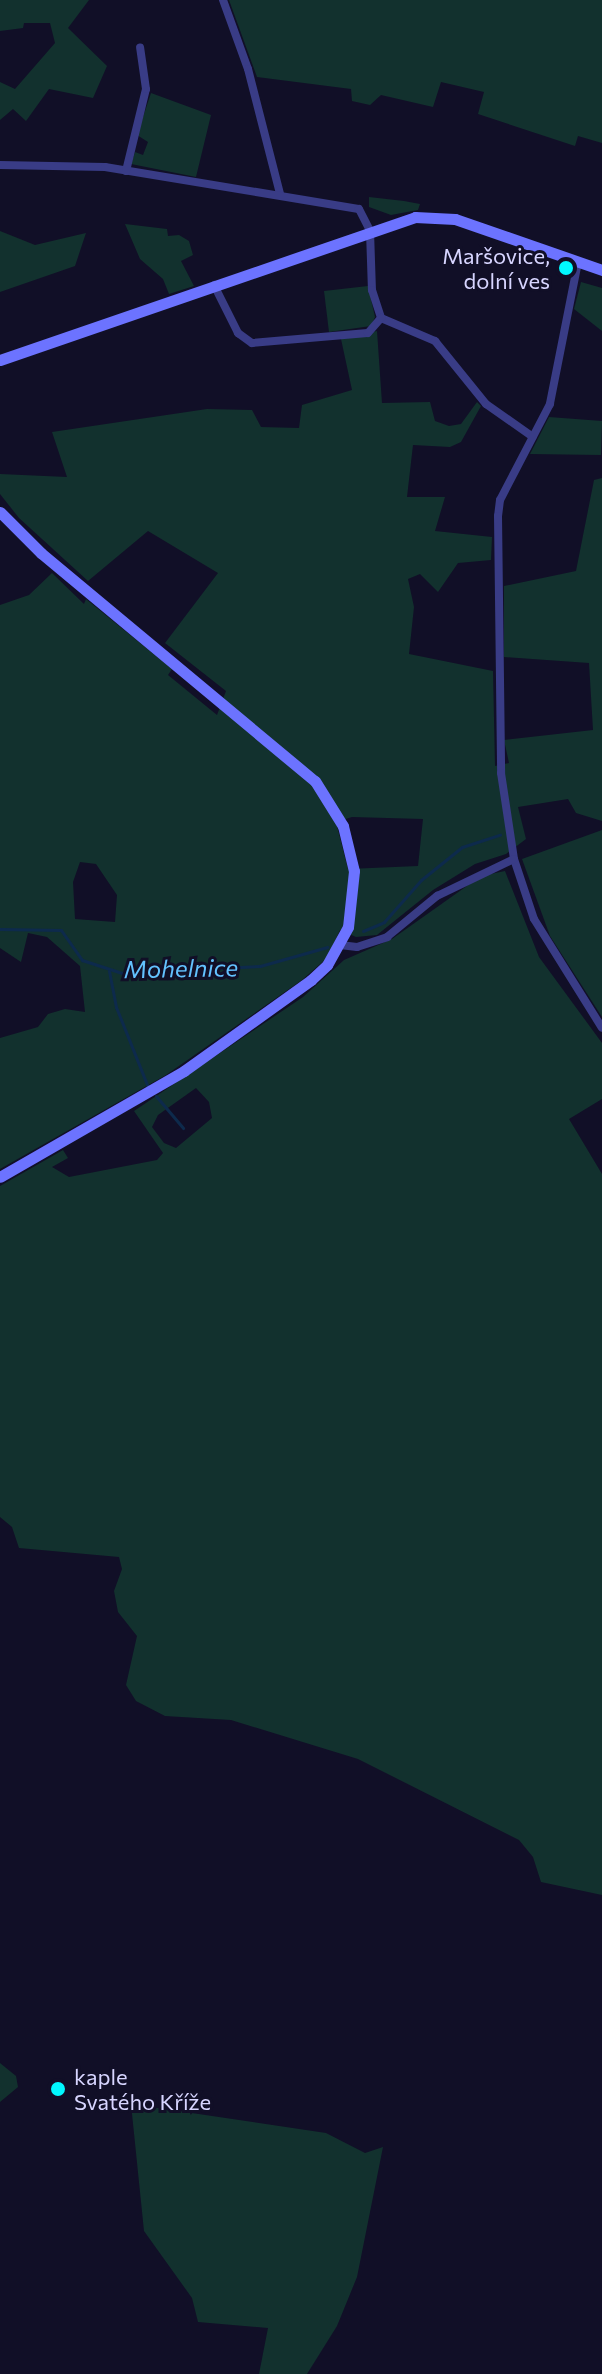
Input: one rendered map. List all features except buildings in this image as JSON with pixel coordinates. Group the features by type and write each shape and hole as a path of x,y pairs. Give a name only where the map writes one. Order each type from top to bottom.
{"street":[{"path":"223,0 248,69 280,194"},
{"path":"126,171 146,89 140,47"},
{"path":"0,165 126,171 356,207 370,231 372,290 381,318 435,341 486,404 533,437"},
{"path":"0,360 415,217 441,216 602,270"},
{"path":"578,262 550,404 500,500 501,773 514,859 534,919 602,1028"},
{"path":"214,285 238,333 252,343 368,333 381,318"},
{"path":"0,512 41,553 323,791 343,826 354,871 351,911 340,945 327,965 293,995 184,1071 0,1177"},
{"path":"340,945 357,947 387,937 437,896 514,859"}],"green space":[{"path":"0,0 89,0 68,28 107,66 93,98 49,89 26,121 13,109 0,120 0,82 15,89 55,43 50,23 24,23 23,28 0,31"},
{"path":"229,0 602,0 602,143 578,136 575,146 478,114 484,92 441,82 433,107 381,95 370,105 352,101 351,89 257,77"},
{"path":"151,93 211,115 196,177 131,164 135,152 143,155 148,142 137,135"},
{"path":"369,197 420,204 418,210 391,215 369,207"},
{"path":"125,224 167,229 168,236 179,235 189,241 193,255 181,261 194,286 169,294 163,279 140,259"},
{"path":"0,231 35,245 86,233 75,266 0,292"},
{"path":"581,282 602,288 602,331 574,309"},
{"path":"368,286 375,317 371,326 329,332 324,291"},
{"path":"377,331 382,403 430,402 435,421 449,426 461,424 477,402 481,406 461,442 450,447 413,445 407,497 445,497 435,531 492,537 491,560 458,563 438,592 420,574 408,579 414,607 409,654 493,671 495,766 509,763 504,740 593,730 589,663 504,657 504,586 576,571 594,480 602,478 602,821 576,813 568,799 518,807 526,839 506,854 475,864 433,890 377,935 356,937 340,930 327,958 302,980 166,1075 0,1169 0,1038 38,1027 48,1014 65,1009 85,1012 80,966 47,937 28,933 21,962 0,948 0,605 29,595 52,573 84,604 86,599 172,669 168,675 217,715 226,691 165,643 218,573 148,531 88,581 19,518 0,494 0,474 67,477 52,432 207,409 252,410 261,427 299,428 302,405 352,390 341,339","holes":["352,817 423,819 418,866 348,869 336,822","80,862 96,864 117,895 115,922 75,919 73,882"]},
{"path":"549,417 602,421 601,455 530,454"},
{"path":"602,830 602,1017 550,936 522,859"},
{"path":"505,871 539,957 602,1043 602,1099 569,1119 602,1174 602,1895 541,1882 533,1857 519,1840 358,1759 231,1720 165,1716 136,1701 126,1685 137,1636 118,1612 114,1591 122,1569 119,1557 19,1548 12,1527 0,1517 0,1186 63,1150 68,1158 52,1167 69,1177 157,1160 163,1153 134,1111 303,997 344,960 392,939 481,876","holes":["196,1088 209,1102 212,1118 176,1148 164,1143 152,1127 158,1115"]},
{"path":"0,2063 16,2076 18,2087 0,2102"},
{"path":"131,2104 326,2133 365,2153 383,2147 357,2277 337,2326 307,2374 259,2374 268,2328 198,2322 192,2298 144,2231"}],"waterway":[{"name":"Mohelnice","path":"363,931 384,922 421,880 462,847 500,835"},
{"name":"Mohelnice","path":"0,929 61,930 82,960 122,973 260,966 327,947"},
{"path":"109,971 116,1007 148,1087"},
{"path":"156,1096 183,1128"}],"place":[{"name":"Maršovice, dolní ves","path":"566,268"},
{"name":"kaple Svatého Kříže","path":"58,2089"}]}
